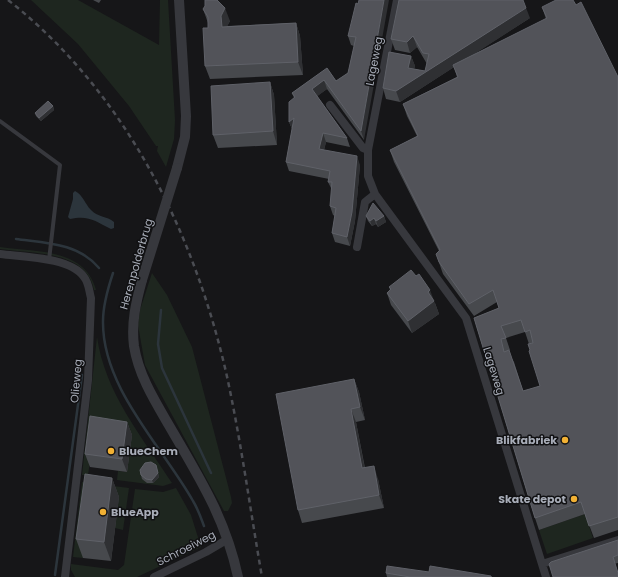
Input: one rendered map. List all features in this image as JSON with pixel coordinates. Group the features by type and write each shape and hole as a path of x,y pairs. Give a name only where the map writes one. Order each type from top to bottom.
{"street":[{"name":"Herenpolderbrug","path":"179,0 186,116 185,137 177,168 142,280 134,313 134,345 139,367 148,389 204,487 228,538 238,577"},
{"name":"Lageweg","path":"398,0 368,150 368,176 375,194 466,318 546,577"},
{"path":"330,105 362,148 368,150"},
{"path":"357,247 365,202 375,194"},
{"name":"Olieweg","path":"0,254 63,263 79,271 89,286 88,380 65,577"},
{"name":"Schroeiweg","path":"154,577 206,552 228,538"},
{"path":"542,564 618,540"}],"lane":[{"path":"0,122 60,165 49,260"}],"shaded area":[{"path":"31,0 78,0 159,45 160,0 168,0 175,120 174,139 166,167 157,151 158,146 156,146 129,106 78,44"},
{"path":"75,191 93,212 114,222 114,228 111,229 87,218 70,219 68,217 73,199 73,193"},
{"path":"0,247 43,252 70,259 81,266 90,276 96,290 94,290 89,277 81,267 70,261 56,256 0,249"},
{"path":"152,273 167,295 192,347 231,497 232,503 228,511 224,511 145,365 138,325 140,310"},
{"path":"97,337 101,357 116,396 126,414 172,483 163,486 117,480 118,471 127,472 95,430 88,475 82,475"},
{"path":"82,482 129,488 123,530 115,528 119,497 92,493 83,558 73,557"},
{"path":"176,488 191,515 201,547 137,577 75,577 71,570 71,564 118,570 124,565 135,489 163,492"},
{"path":"585,514 593,538 547,554 539,530"}],"building":[{"path":"205,0 217,0 225,8 221,16 222,27 296,23 298,62 205,66 203,28 208,28 208,17 203,9 205,6"},
{"path":"359,0 384,0 361,131 324,80 312,89 347,138 323,133 319,149 357,156 352,212 347,237 332,233 336,208 330,206 332,182 328,182 330,171 286,162 294,118 289,122 289,102 295,97 292,93 327,68 336,81 348,73 356,37 348,36 356,3 358,4"},
{"path":"399,0 523,0 526,8 396,91 383,88 389,52 411,56 408,68 425,71 429,54 423,53 413,36 407,42 391,39"},
{"path":"556,0 573,0 576,5 581,2 618,77 618,517 589,526 581,502 535,518 474,318 499,308 493,290 469,304 439,262 436,254 440,250 390,150 418,136 403,104 458,77 453,65 547,18 542,7","holes":["521,320 525,332 530,330 533,343 528,344 529,351 540,386 523,391 509,350 504,352 501,339 506,338 501,326"]},
{"path":"270,82 273,131 213,135 211,86"},
{"path":"48,101 53,106 39,118 35,113"},
{"path":"373,203 384,216 376,221 374,218 370,221 366,216"},
{"path":"411,270 416,276 419,274 430,290 428,292 434,301 408,321 387,293 391,289 389,287"},
{"path":"354,379 360,407 351,409 362,468 374,466 379,495 298,510 276,394"},
{"path":"90,416 127,422 122,459 85,454"},
{"path":"151,462 156,465 158,473 152,480 146,479 141,475 140,470 145,463"},
{"path":"85,474 112,478 104,542 76,539"},
{"path":"618,540 618,555 613,557 618,577 553,577 549,564 551,562"},
{"path":"387,566 429,572 430,566 491,577 410,577 386,573"}],"waterway":[{"path":"16,239 50,243 71,249 81,253 99,268"},
{"path":"113,273 103,315 105,346 112,370 136,416 195,504 204,526"},
{"path":"161,310 158,344 162,368 211,473"},
{"path":"55,575 82,375"}],"railway":[{"path":"8,0 50,37 87,77 120,121 148,167 173,216 194,267 212,319 226,372 241,449 262,577"}],"place":[{"name":"Blikfabriek","path":"565,440"},
{"name":"BlueChem","path":"111,451"},
{"name":"Skate depot","path":"574,499"},
{"name":"BlueApp","path":"103,512"}]}
